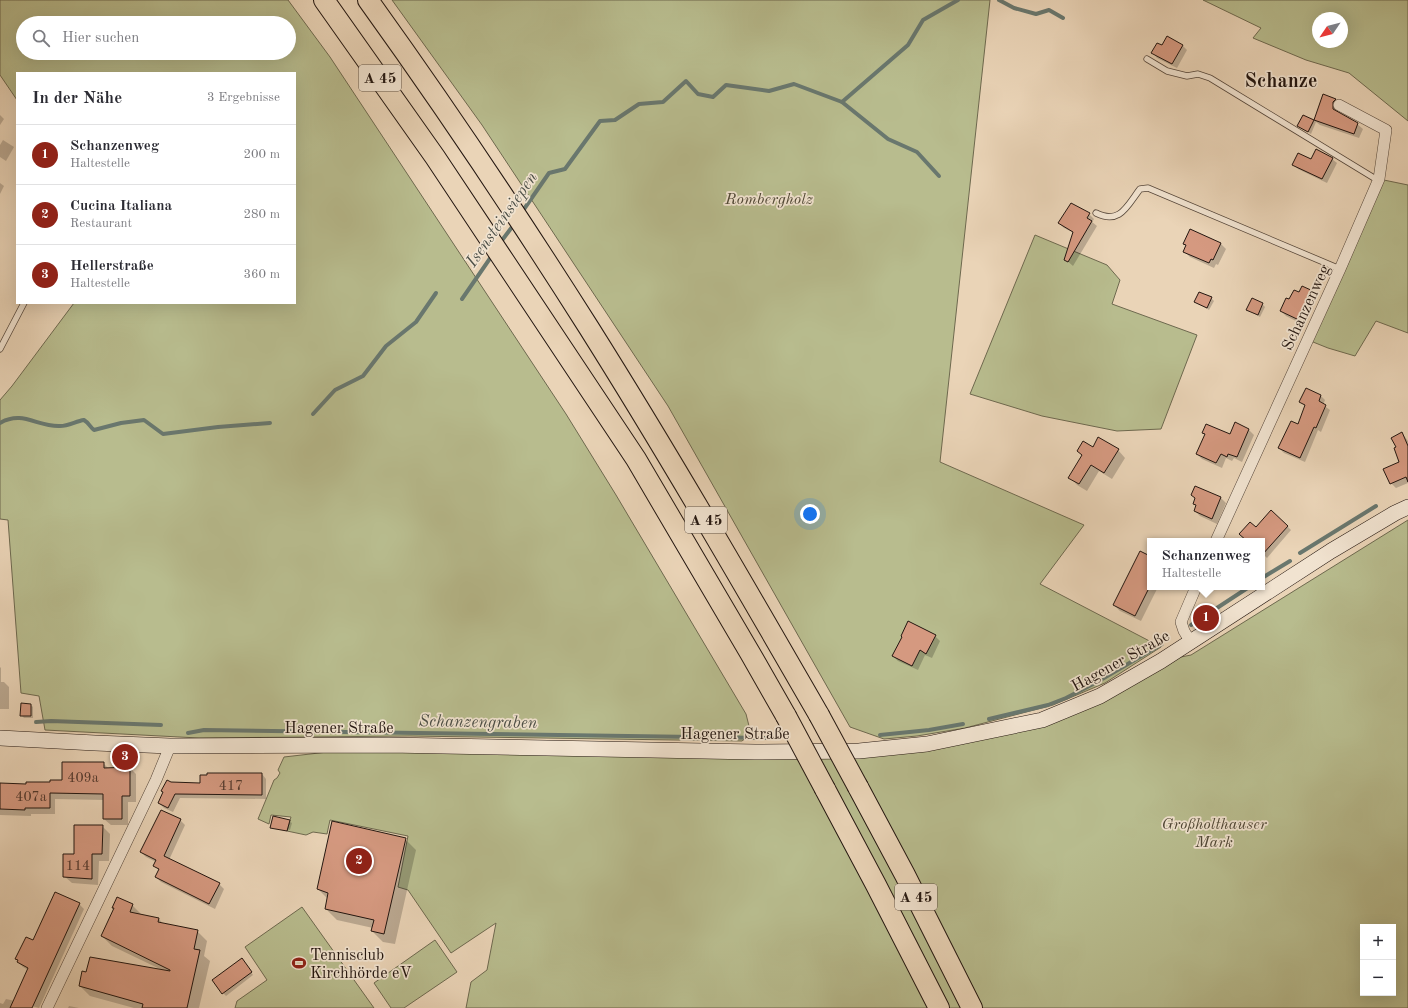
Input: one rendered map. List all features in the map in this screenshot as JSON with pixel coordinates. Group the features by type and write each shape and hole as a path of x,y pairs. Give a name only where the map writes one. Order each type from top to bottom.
{"highway":[{"name":"A 45","path":"324,0 435,157 636,459 786,716 876,885 939,1008"},
{"name":"A 45","path":"368,0 464,138 589,328 704,517 819,715 912,889 972,1008"}],"main road":[{"name":"Hagener Straße","path":"0,738 122,745 170,746 388,745 755,752 859,751 928,744 1042,720 1100,696 1160,660 1331,551 1395,513 1408,507"}],"street":[{"name":"Schanzenweg","path":"1217,538 1340,269 1378,181 1386,130 1339,105"},
{"path":"1190,641 1181,622 1195,590"},
{"path":"47,1008 156,780 170,746"}],"lane":[{"path":"1147,59 1167,71 1187,76 1198,74 1210,78 1378,181"},
{"path":"1096,213 1104,217 1113,218 1123,212 1140,189 1148,188 1340,269"},
{"path":"0,349 23,304"}],"green space":[{"path":"0,0 288,0 330,57 566,414 616,495 746,714 751,734 742,741 410,736 199,738 45,730 39,696 21,693 8,520 0,519 0,400 73,304 296,304 296,72 16,72 16,99 0,75"},
{"name":"Rombergholz","path":"392,0 990,0 940,462 1084,525 1040,584 1161,647 1105,683 1053,705 965,728 917,736 884,739 850,727 668,406 482,125"},
{"path":"1203,0 1408,0 1408,121 1349,73 1306,60 1253,38 1261,28"},
{"path":"1379,179 1408,185 1408,333 1376,321 1355,356 1308,340"},
{"path":"1035,235 1107,265 1120,280 1112,304 1197,335 1161,429 1117,431 1042,416 970,394"},
{"name":"Großholthauser Mark","path":"1408,520 1408,1008 466,1008 471,982 487,970 496,923 451,953 408,890 398,887 408,836 330,820 327,834 313,832 306,835 287,831 291,817 271,815 269,824 258,819 274,780 280,773 278,770 284,757 389,745 859,751 1042,720 1161,661 1191,655"},
{"name":"Tennisclub Kirchhörde eV","path":"302,907 374,1008 235,1008 237,1001 267,980 245,947"},
{"path":"435,940 457,972 404,1008 391,1008 374,983"}],"building":[{"path":"1167,36 1183,45 1172,64 1151,53 1157,43 1162,45"},
{"path":"1323,94 1336,99 1333,102 1333,109 1358,123 1354,134 1314,120"},
{"path":"1303,115 1314,120 1308,132 1297,126"},
{"path":"1316,149 1333,158 1322,179 1292,165 1298,153 1311,159"},
{"path":"1071,203 1090,213 1087,218 1092,221 1068,262 1064,260 1073,232 1058,223"},
{"path":"1190,229 1221,243 1213,260 1211,259 1209,263 1183,252 1186,245 1183,244"},
{"path":"1302,286 1313,291 1299,320 1280,311 1286,298 1289,299 1294,290 1299,292"},
{"path":"1199,292 1212,297 1207,308 1194,302"},
{"path":"1252,298 1263,303 1258,315 1246,310"},
{"path":"1306,388 1321,395 1319,401 1326,405 1300,458 1278,448 1291,421 1298,424 1305,405 1299,402"},
{"path":"1235,422 1249,429 1237,457 1228,454 1227,457 1221,454 1216,463 1196,454 1205,434 1202,433 1206,424 1230,434"},
{"path":"1402,432 1408,446 1408,482 1406,477 1390,484 1383,469 1399,462 1394,448 1396,447 1391,438"},
{"path":"1098,437 1119,449 1104,473 1091,465 1079,484 1068,478 1082,455 1077,451 1083,441 1093,447"},
{"path":"1195,486 1221,497 1212,519 1194,511 1196,505 1193,504 1195,498 1191,495"},
{"path":"1271,510 1288,526 1265,552 1265,538 1244,538 1239,534 1250,522 1256,527"},
{"path":"1140,551 1147,554 1148,590 1135,616 1113,605"},
{"path":"908,621 936,635 926,654 920,650 912,666 892,656"},
{"path":"21,703 31,704 31,716 20,716"},
{"path":"62,762 104,762 104,768 130,767 130,796 122,796 122,819 103,819 103,794 50,793 50,808 25,808 25,810 0,809 0,783 26,784 26,782 50,782 50,780 62,780"},
{"path":"207,773 262,773 262,795 175,794 168,808 158,803 163,792 161,791 167,780 171,782 200,783 200,775 207,775"},
{"path":"161,810 181,819 164,856 220,883 209,904 155,877 159,869 153,866 156,860 140,852"},
{"path":"273,816 290,820 287,831 270,828"},
{"path":"332,821 406,838 384,934 371,931 374,920 325,909 328,893 317,889"},
{"path":"74,825 103,825 102,854 92,854 92,879 63,877 63,854 74,854"},
{"path":"55,892 80,903 32,1008 10,1008 28,968 17,962 18,960 15,959 26,937 33,940"},
{"path":"117,897 133,904 130,912 159,918 158,922 198,930 194,949 200,950 187,1008 142,1008 143,1004 79,986 82,971 86,972 90,957 170,971 101,936 114,908 112,908"},
{"path":"242,958 252,972 222,994 212,980"}],"waterway":[{"name":"Isensteinsiepen","path":"522,212 549,173 565,169 600,121 615,120 639,104 663,102 686,81 698,94 713,97 726,85 769,91 794,84 842,102 908,45 923,20 958,0"},
{"path":"999,0 1014,8 1036,14 1049,10 1063,18"},
{"path":"842,102 888,139 917,152 939,176"},
{"name":"Isensteinsiepen","path":"500,243 515,223"},
{"name":"Isensteinsiepen","path":"462,299 493,254"},
{"name":"Isensteinsiepen","path":"313,414 335,390 363,376 386,346 416,322 436,293"},
{"name":"Isensteinsiepen","path":"0,423 8,419 23,418 52,426 60,426 84,420 94,430 121,423 144,420 163,434 218,427 270,423"},
{"name":"Schanzengraben","path":"1300,553 1376,506"},
{"name":"Schanzengraben","path":"1265,576 1290,561"},
{"name":"Schanzengraben","path":"1191,625 1244,590"},
{"name":"Schanzengraben","path":"989,719 1048,705 1066,698 1097,682 1162,644"},
{"name":"Schanzengraben","path":"36,722 51,721 161,725"},
{"name":"Schanzengraben","path":"880,735 929,730 963,724"},
{"name":"Schanzengraben","path":"188,733 204,730 769,738"}],"place":[{"name":"Schanzenweg","path":"1206,618"},
{"name":"Hellerstraße","path":"125,757"},
{"name":"Cucina Italiana","path":"359,861"},
{"name":"Tennisclub Kirchhörde eV","path":"299,963"}],"district":[{"name":"Schanze","path":"1281,80"}]}
